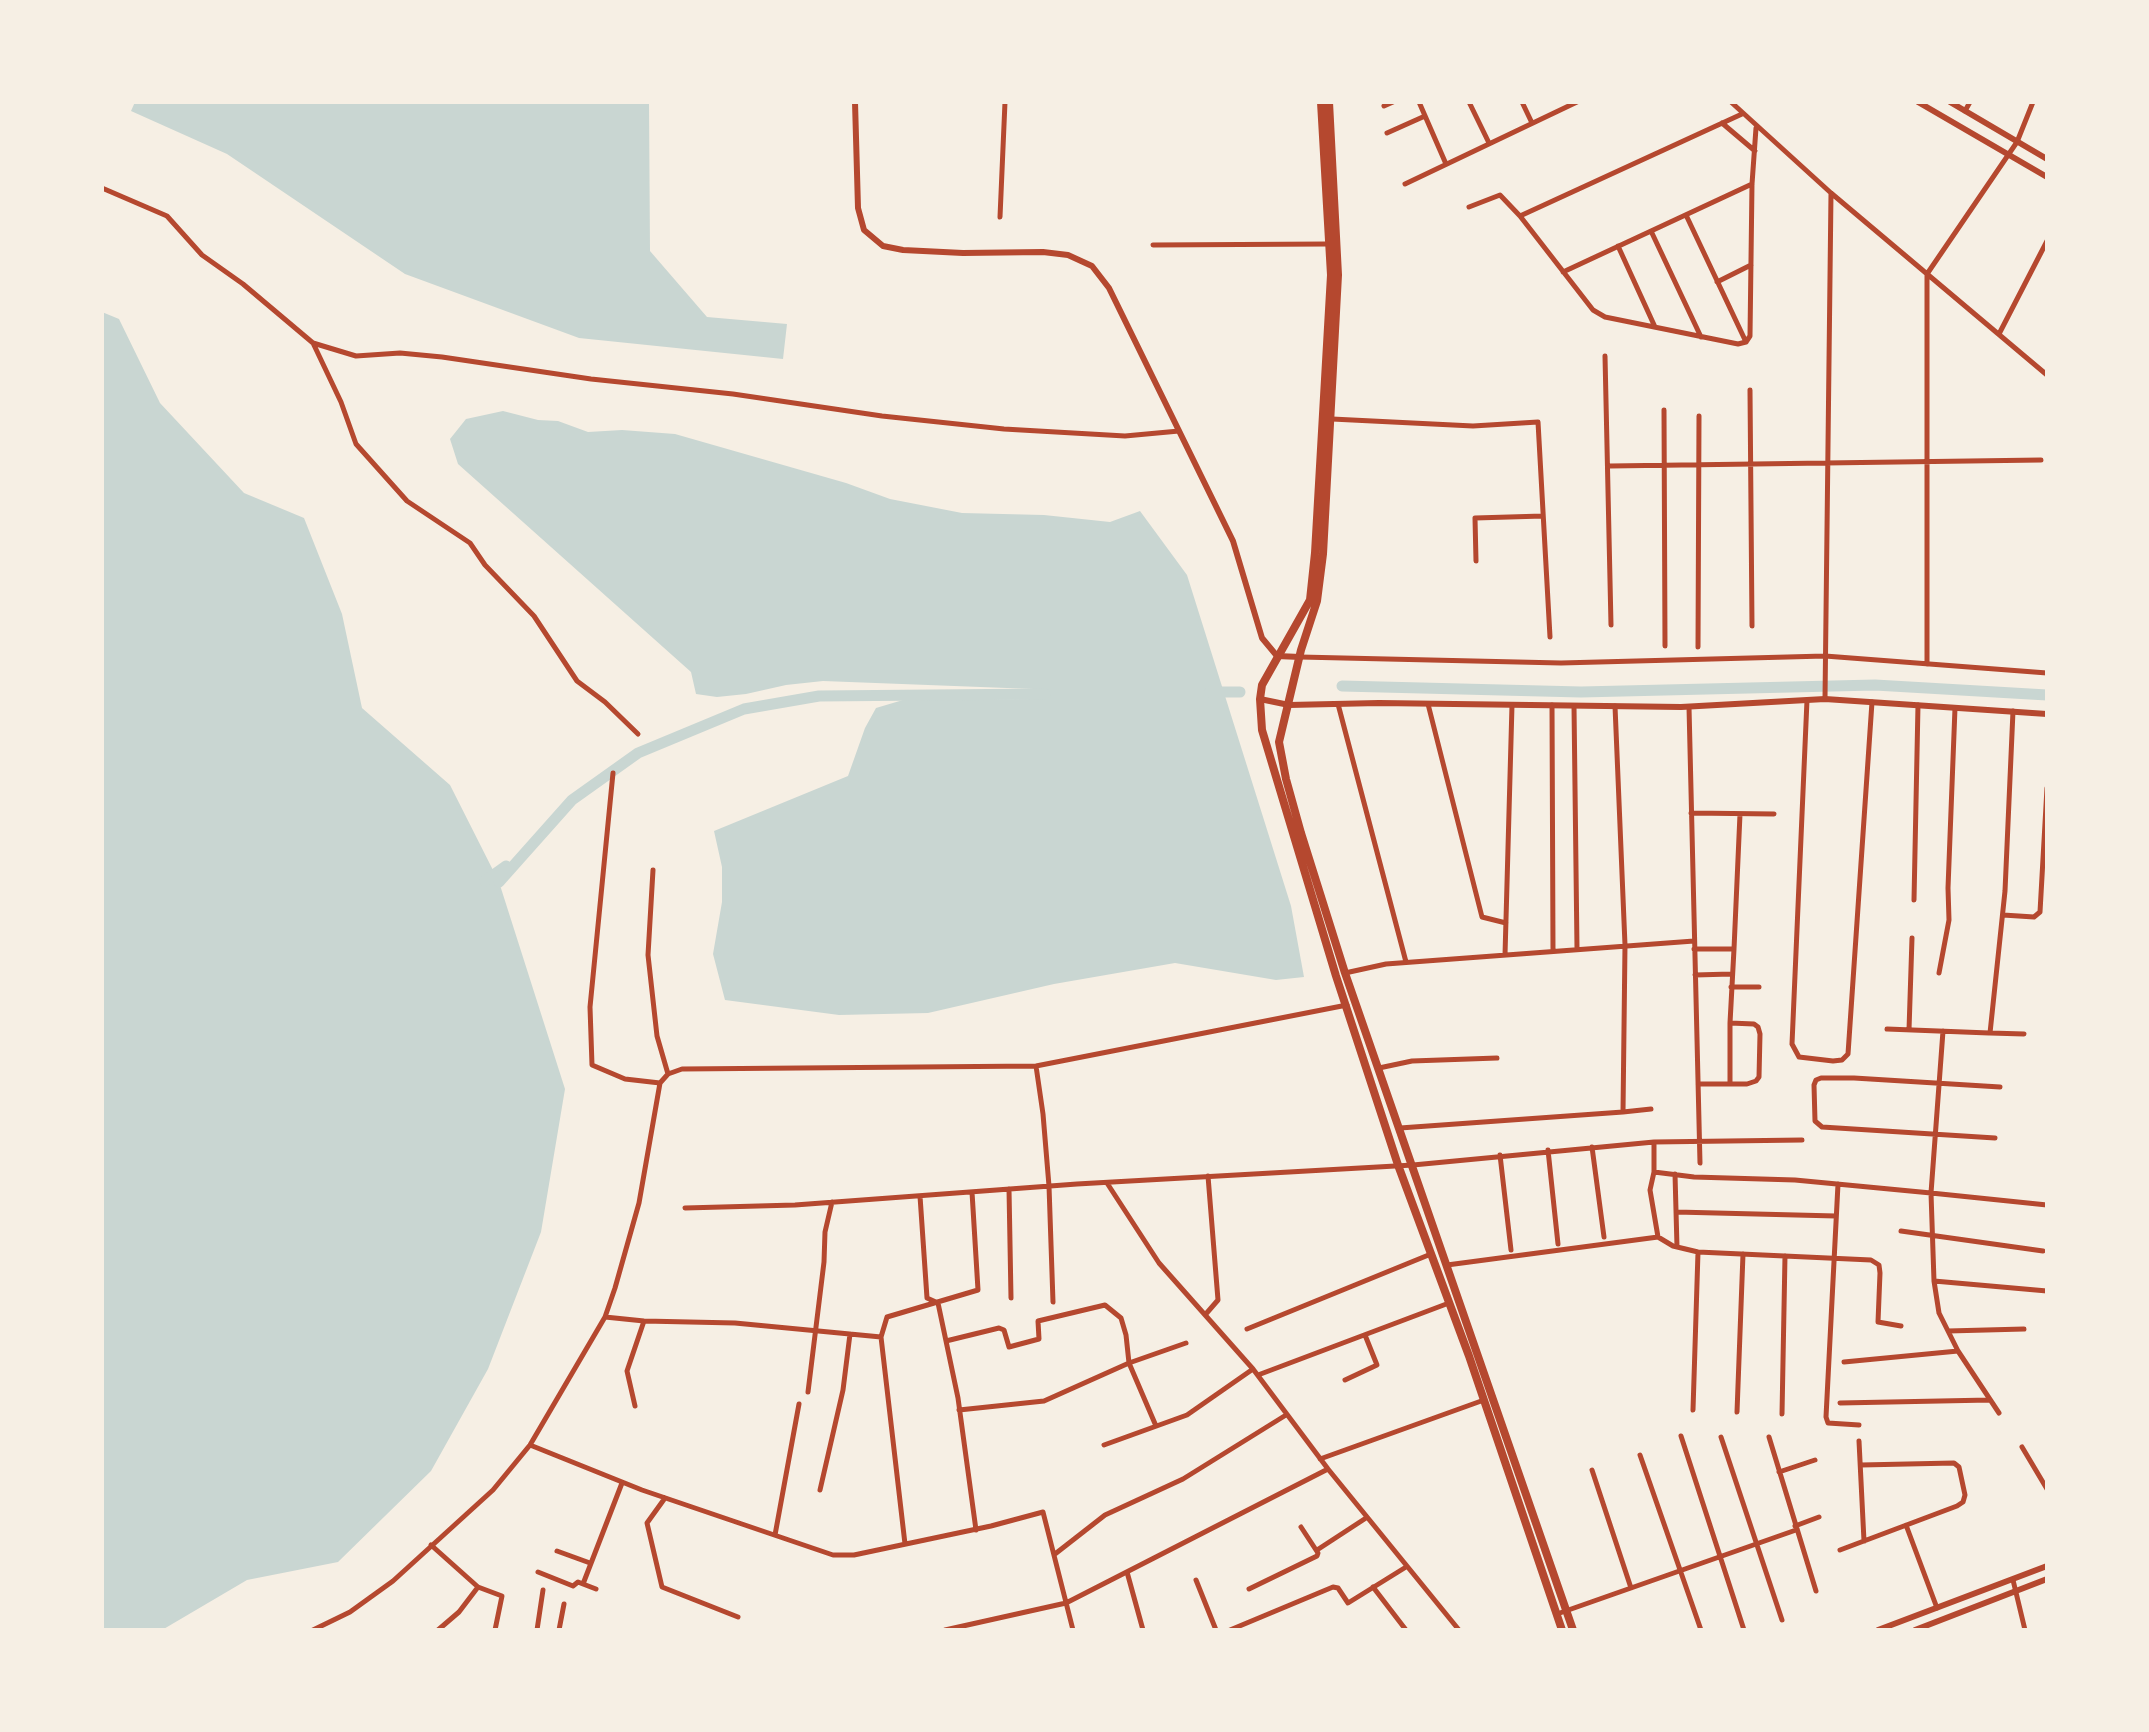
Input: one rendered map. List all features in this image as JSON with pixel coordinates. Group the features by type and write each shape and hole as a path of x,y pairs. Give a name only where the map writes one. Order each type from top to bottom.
{"main road":[{"path":"1321,102 1331,275 1312,585 1310,600 1262,685 1262,730 1351,1004 1398,1165 1488,1399"},
{"path":"1329,102 1338,275 1332,419 1317,601 1279,742 1286,779 1345,973 1351,1004 1379,1068 1413,1165 1561,1612 1573,1630"},
{"path":"1561,1612 1562,1630"}],"street":[{"path":"855,102 858,208 864,230 883,246 963,253 1043,252 1068,255 1092,266 1109,288 1233,541 1262,638 1277,656 1561,663 1825,656 2047,673"},
{"path":"1000,217 1005,102"},
{"path":"1384,106 1393,102"},
{"path":"1419,102 1446,164"},
{"path":"1469,102 1489,143"},
{"path":"1522,102 1532,123"},
{"path":"1405,184 1574,102"},
{"path":"1731,102 1756,128 1831,193 2047,375"},
{"path":"1918,102 2047,177"},
{"path":"1950,102 2047,159"},
{"path":"1965,111 1970,102"},
{"path":"1927,664 1927,274 2017,142 2033,102"},
{"path":"1520,216 1742,114"},
{"path":"1387,133 1425,116"},
{"path":"1722,123 1755,151"},
{"path":"1469,207 1500,195 1593,310 1605,317 1738,344 1746,342 1750,336 1756,128"},
{"path":"1563,272 1752,184"},
{"path":"102,188 167,216 202,255 243,284 313,343 356,356 400,353 442,357 591,379 1004,429 1125,436 1179,431"},
{"path":"1825,699 1831,193"},
{"path":"1686,215 1746,342"},
{"path":"1651,231 1701,337"},
{"path":"1999,334 2047,241"},
{"path":"1153,245 1327,244"},
{"path":"1618,246 1655,327"},
{"path":"1717,282 1751,265"},
{"path":"313,343 341,402 356,444 407,501 470,543 485,565 534,616 577,681 605,702 638,734"},
{"path":"1605,356 1610,466 1611,625"},
{"path":"1750,390 1752,626"},
{"path":"1664,410 1665,646"},
{"path":"1698,647 1699,416"},
{"path":"1332,419 1473,426 1538,422 1550,637"},
{"path":"1610,466 2041,460"},
{"path":"1476,561 1475,518 1543,516"},
{"path":"1260,699 1289,705 1689,707 1825,699 2047,714"},
{"path":"1807,700 1792,1044 1799,1057 1833,1061 1842,1060 1848,1054 1872,702"},
{"path":"1338,704 1406,962"},
{"path":"1428,704 1482,917 1506,923"},
{"path":"1505,955 1512,705"},
{"path":"1552,705 1553,951"},
{"path":"1914,900 1918,705"},
{"path":"1574,706 1577,949"},
{"path":"1615,706 1625,945 1623,1112"},
{"path":"1689,707 1700,1163"},
{"path":"1939,973 1949,920 1955,708"},
{"path":"1990,1033 2003,915 2013,711"},
{"path":"613,773 590,1007 592,1065 625,1079 660,1083"},
{"path":"2003,915 2034,917 2040,912 2047,788"},
{"path":"1691,813 1774,814"},
{"path":"1730,1084 1731,974 1740,814"},
{"path":"653,870 648,955 657,1036 668,1074"},
{"path":"1909,1030 1912,938"},
{"path":"1345,973 1406,962 1694,941"},
{"path":"1694,949 1734,949"},
{"path":"1695,975 1731,974"},
{"path":"1731,987 1759,987"},
{"path":"313,1630 350,1612 393,1581 493,1490 530,1445 605,1317 639,1203 660,1083 668,1074 682,1069 1036,1066 1351,1004"},
{"path":"1698,1084 1747,1084 1759,1077 1758,1027 1754,1024 1730,1023"},
{"path":"1887,1029 2024,1034"},
{"path":"1943,1031 1931,1193 1934,1281 1939,1313 1958,1351 1999,1413"},
{"path":"1379,1068 1412,1061 1497,1058"},
{"path":"1036,1066 1049,1186 1053,1302"},
{"path":"1995,1138 1822,1127 1815,1121 1814,1085 1821,1078 1939,1081 2000,1087"},
{"path":"1400,1128 1651,1109"},
{"path":"685,1208 832,1202 1413,1165 1654,1142 1802,1140"},
{"path":"1654,1142 1654,1172 1650,1190 1658,1237"},
{"path":"1592,1147 1604,1237"},
{"path":"1548,1150 1558,1244"},
{"path":"1500,1155 1511,1250"},
{"path":"1654,1172 1838,1184 2047,1205"},
{"path":"1675,1174 1677,1247"},
{"path":"1205,1315 1218,1300 1208,1176"},
{"path":"1107,1183 1159,1263 1258,1375 1320,1459 1459,1630"},
{"path":"1838,1184 1826,1417 1828,1423 1835,1425 1859,1425"},
{"path":"1009,1189 1011,1298"},
{"path":"905,1545 881,1337 887,1317 978,1290 972,1192"},
{"path":"920,1196 927,1298 938,1303"},
{"path":"808,1392 832,1202"},
{"path":"1676,1212 1836,1216"},
{"path":"1901,1231 2043,1251"},
{"path":"1447,1265 1658,1237 1677,1247 1698,1252 1871,1260 1879,1265 1878,1322 1901,1326"},
{"path":"1693,1410 1698,1252"},
{"path":"1247,1329 1431,1254"},
{"path":"1737,1412 1743,1254"},
{"path":"1782,1414 1785,1256"},
{"path":"1934,1281 2047,1291"},
{"path":"938,1303 959,1410 976,1530"},
{"path":"1258,1375 1449,1303"},
{"path":"946,1341 999,1328 1004,1330 1009,1347 1039,1339 1038,1321 1105,1305 1121,1318 1129,1363 1156,1426"},
{"path":"605,1317 735,1323 881,1337"},
{"path":"635,1406 627,1371 644,1321"},
{"path":"1948,1331 2024,1329"},
{"path":"820,1490 843,1390 850,1334"},
{"path":"1345,1380 1377,1365 1365,1335"},
{"path":"959,1410 1044,1401 1129,1363 1186,1343"},
{"path":"1844,1362 1958,1351"},
{"path":"1104,1445 1187,1415 1253,1369"},
{"path":"1320,1459 1488,1399"},
{"path":"1840,1403 1991,1400"},
{"path":"775,1535 799,1404"},
{"path":"1055,1554 1105,1515 1183,1479 1286,1415"},
{"path":"1681,1436 1744,1630"},
{"path":"1721,1437 1782,1620"},
{"path":"1769,1437 1816,1591"},
{"path":"1859,1441 1864,1541"},
{"path":"530,1445 665,1498 833,1555 854,1555 905,1545 1043,1512 1073,1630"},
{"path":"2022,1447 2047,1489"},
{"path":"1640,1455 1701,1630"},
{"path":"1779,1472 1815,1460"},
{"path":"1840,1550 1963,1502 1965,1495 1959,1467 1954,1463 1861,1465"},
{"path":"945,1630 1066,1603 1328,1469"},
{"path":"1592,1470 1631,1588"},
{"path":"583,1584 622,1482"},
{"path":"665,1498 647,1523 662,1587 738,1617"},
{"path":"1317,1550 1366,1517"},
{"path":"1561,1612 1756,1544 1819,1517"},
{"path":"1906,1525 1937,1608"},
{"path":"1249,1589 1317,1556 1317,1550 1301,1527"},
{"path":"431,1545 478,1587 502,1596 495,1630"},
{"path":"557,1551 591,1563"},
{"path":"1878,1630 2047,1566"},
{"path":"1230,1630 1333,1587 1338,1588 1348,1603 1406,1567"},
{"path":"538,1572 573,1586 578,1582 596,1589"},
{"path":"1127,1572 1143,1630"},
{"path":"1196,1580 1216,1630"},
{"path":"2013,1580 2025,1630"},
{"path":"1915,1630 2047,1580"},
{"path":"438,1630 459,1612 478,1587"},
{"path":"1373,1587 1406,1630"},
{"path":"537,1630 543,1590"},
{"path":"559,1630 564,1604"}],"shaded area":[{"path":"135,102 649,102 650,251 707,317 787,324 783,359 579,338 405,274 227,154 131,111"},
{"path":"102,312 119,319 160,403 244,493 304,518 342,614 362,708 450,785 499,882 565,1089 541,1232 488,1369 431,1471 338,1562 247,1580 162,1630 102,1630"},
{"path":"503,411 538,420 558,421 588,432 622,430 675,434 846,483 890,499 962,513 1044,515 1110,522 1140,511 1187,575 1291,906 1304,977 1276,980 1175,963 1054,984 928,1013 839,1015 725,1000 713,954 722,902 722,867 714,831 848,776 865,728 876,708 903,700 1032,699 1033,689 823,681 717,697 696,694 691,672 458,464 450,439 466,419"}],"waterway":[{"path":"1342,686 1581,692 1875,685 2047,695"},
{"path":"1210,692 1240,692"},
{"path":"485,881 506,866 499,882 572,800 638,753 744,709 819,696 1045,694"}]}
